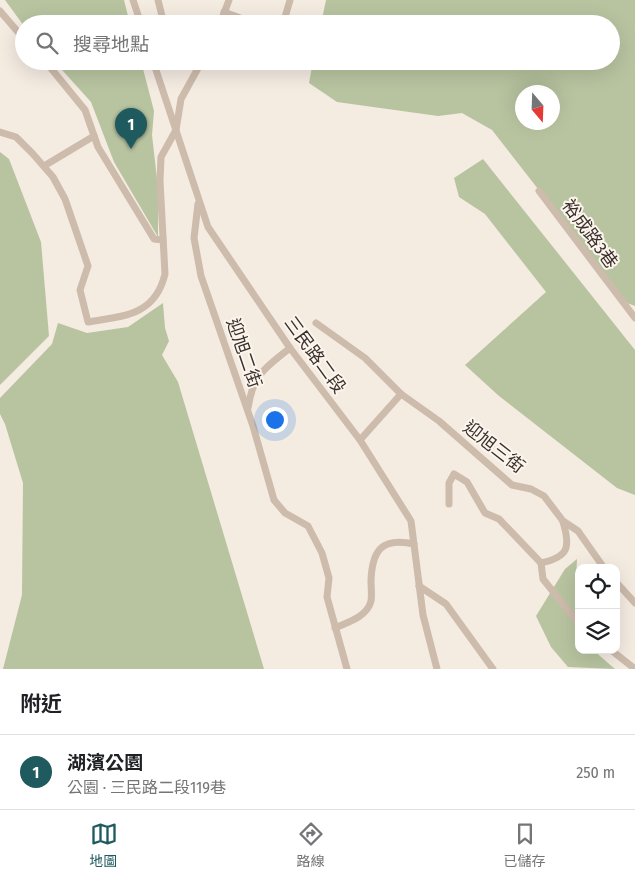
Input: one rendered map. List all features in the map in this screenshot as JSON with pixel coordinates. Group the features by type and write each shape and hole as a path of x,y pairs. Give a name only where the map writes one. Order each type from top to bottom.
{"street":[{"path":"133,0 138,15"},
{"path":"158,0 162,15"},
{"path":"223,15 229,0"},
{"path":"286,15 290,0"},
{"path":"0,12 15,28"},
{"path":"224,12 232,15"},
{"path":"52,70 84,110 98,147 154,239 163,240"},
{"name":"三民路二段","path":"155,70 208,228 290,348 360,440 411,522 423,615 437,669"},
{"path":"0,132 16,138 44,166 54,177 65,199 88,266 80,290 88,322 131,315 139,312 151,301 160,290 165,274 160,181 161,157 176,130 181,99 197,70"},
{"path":"44,166 94,136"},
{"name":"裕成路3巷","path":"539,191 635,318"},
{"name":"迎旭二街","path":"198,202 194,238 201,276 248,410 274,500 285,513 308,526 322,554 329,578 327,596 347,669"},
{"name":"迎旭三街","path":"316,323 364,358 401,394 439,421 512,485 531,488 544,496 563,522 578,531 601,564"},
{"path":"248,410 251,388 261,372 290,348"},
{"path":"360,440 401,394"},
{"path":"449,504 449,483 454,474 467,482 485,513 499,519 541,564 543,579 575,619"},
{"path":"541,564 556,560 567,550 568,538 563,522"},
{"path":"335,628 361,616 371,602 372,567 376,554 386,545 396,540 414,544"},
{"path":"419,586 446,604 493,669"},
{"path":"620,586 635,603"},
{"path":"616,654 635,669"}],"green space":[{"path":"5,0 124,0 128,15 16,15"},
{"path":"326,0 635,0 635,306 627,303 492,130 462,113 438,116 337,102 309,83 311,70 620,70 620,15 323,15"},
{"path":"62,70 143,70 154,111 152,135 158,188 158,237 114,162 91,102"},
{"path":"0,152 9,159 41,242 49,336 0,385"},
{"path":"483,159 635,350 635,495 617,488 499,396 465,365 546,292 485,214 459,197 454,178"},
{"path":"163,303 165,328 169,341 162,355 178,382 264,669 3,669 22,595 23,483 5,424 0,414 0,398 52,344 58,323 87,333 128,327"},
{"path":"577,559 577,564 575,564 575,654 598,654 615,669 568,667 551,647 536,616 565,569"}],"place":[{"name":"湖濱公園","path":"131,149"}]}
